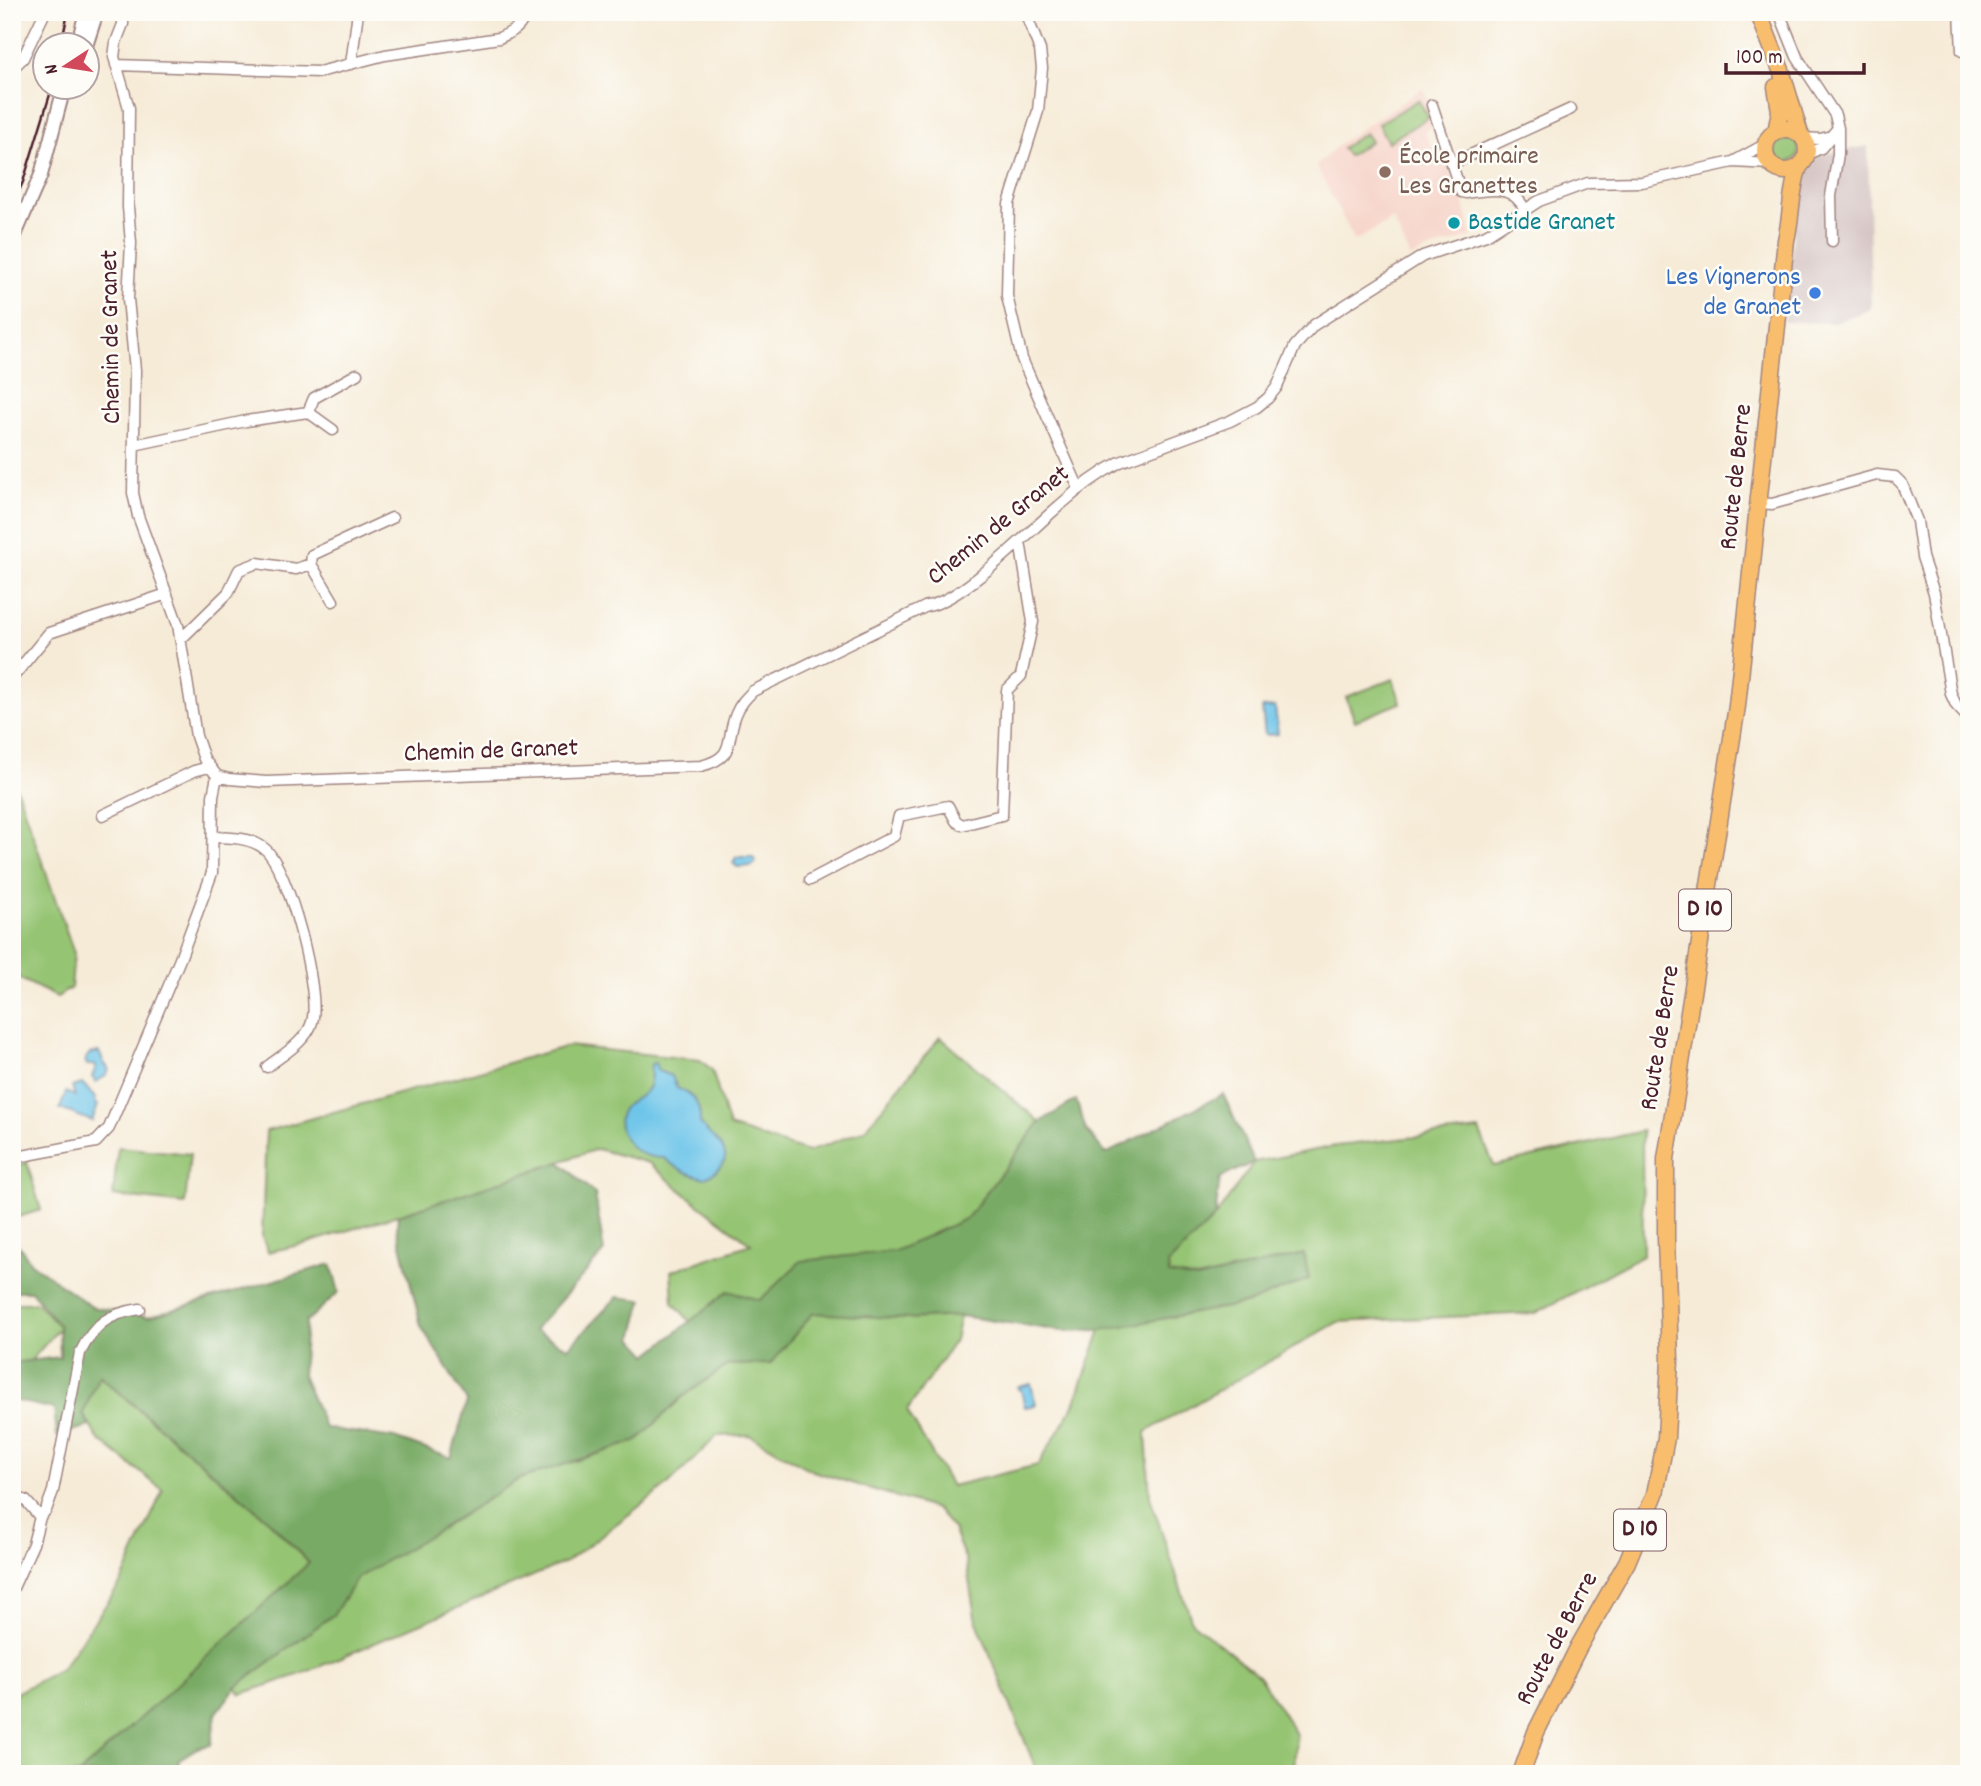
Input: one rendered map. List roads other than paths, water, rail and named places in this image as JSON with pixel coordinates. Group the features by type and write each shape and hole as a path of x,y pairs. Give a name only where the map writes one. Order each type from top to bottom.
{"main road":[{"path":"1748,12 1776,84 1780,111 1766,155 1773,166 1787,171 1802,161 1806,143 1801,136 1781,70 1758,12"},
{"path":"1771,138 1791,130 1801,136"},
{"name":"Route de Berre","path":"1521,1774 1536,1732 1578,1648 1627,1562 1655,1494 1666,1438 1670,1360 1666,1158 1737,706 1786,240 1790,223 1791,190 1802,161"},
{"name":"Route de Berre","path":"1773,166 1782,189 1786,240"}],"street":[{"path":"12,69 23,58 45,12"},
{"path":"81,32 86,12"},
{"path":"91,32 97,12"},
{"name":"Chemin de Granet","path":"123,12 123,24 114,49 129,108 128,207 131,243 128,299 135,370 133,493 138,516 181,639 196,736 204,760 217,776 229,779 266,782 701,766 713,763 722,758 728,750 736,714 742,702 753,691 927,606 945,600 995,563 1079,489 1120,462 1230,421 1257,407 1277,387 1295,346 1314,325 1429,253 1486,234 1539,201 1588,183 1642,181 1733,162 1773,166"},
{"path":"351,64 358,12"},
{"path":"116,65 319,72 385,55 499,38 515,31 524,19 525,12"},
{"path":"1025,12 1040,50 1042,68 1038,110 1009,204 1006,296 1022,359 1079,489"},
{"path":"1779,12 1797,57 1835,115 1838,154 1831,196 1832,241"},
{"path":"1960,12 1962,51"},
{"path":"51,144 61,102"},
{"path":"12,243 29,208 67,102"},
{"path":"1432,105 1463,193 1499,189 1512,193 1521,200 1525,210"},
{"path":"1451,164 1572,109"},
{"path":"1801,136 1820,139 1835,132"},
{"path":"1802,161 1821,148 1835,132"},
{"name":"Chemin de Granet","path":"1733,162 1771,138"},
{"path":"308,412 314,398 357,374"},
{"path":"134,445 246,421 308,412 333,430"},
{"path":"1759,503 1772,504 1877,475 1895,477 1902,484 1917,521 1922,557 1934,593 1951,694 1956,705 1969,719"},
{"path":"333,601 311,564 312,555 392,518"},
{"path":"810,880 894,836 899,816 948,806 956,821 962,825 1002,816 1007,690 1021,676 1033,622 1020,541"},
{"path":"181,639 228,593 239,570 257,563 296,569 311,564"},
{"path":"12,678 48,633 167,594"},
{"path":"103,815 194,771 209,767"},
{"path":"12,1158 96,1142 109,1128 180,960 212,873 213,796 217,776"},
{"path":"213,837 253,842 267,851 287,887 298,920 315,1004 313,1021 308,1034 267,1067"},
{"path":"12,1590 53,1491 80,1353 87,1339 105,1319 118,1312 140,1309"},
{"path":"12,1496 26,1501 40,1517"}],"water":[{"path":"1275,707 1278,734 1265,735 1262,708"},
{"path":"736,857 753,857 756,862 752,866 737,867 733,863"},
{"path":"99,1052 109,1069 107,1075 96,1082 92,1077 96,1067 87,1065 85,1060 89,1054"},
{"path":"655,1063 658,1071 672,1076 677,1088 695,1101 700,1123 723,1149 723,1163 705,1178 683,1171 664,1158 640,1153 628,1143 622,1132 621,1114 627,1105 647,1090 651,1064"},
{"path":"83,1084 98,1105 92,1121 60,1109 66,1092 75,1096 72,1087"},
{"path":"1031,1384 1036,1405 1025,1407 1018,1387"}],"railway":[{"path":"64,32 68,12"},
{"path":"12,206 23,182 48,102"}],"place":[{"name":"École primaire Les Granettes","path":"1385,172"},
{"name":"Bastide Granet","path":"1454,223"},
{"name":"Les Vignerons de Granet","path":"1815,293"}]}
